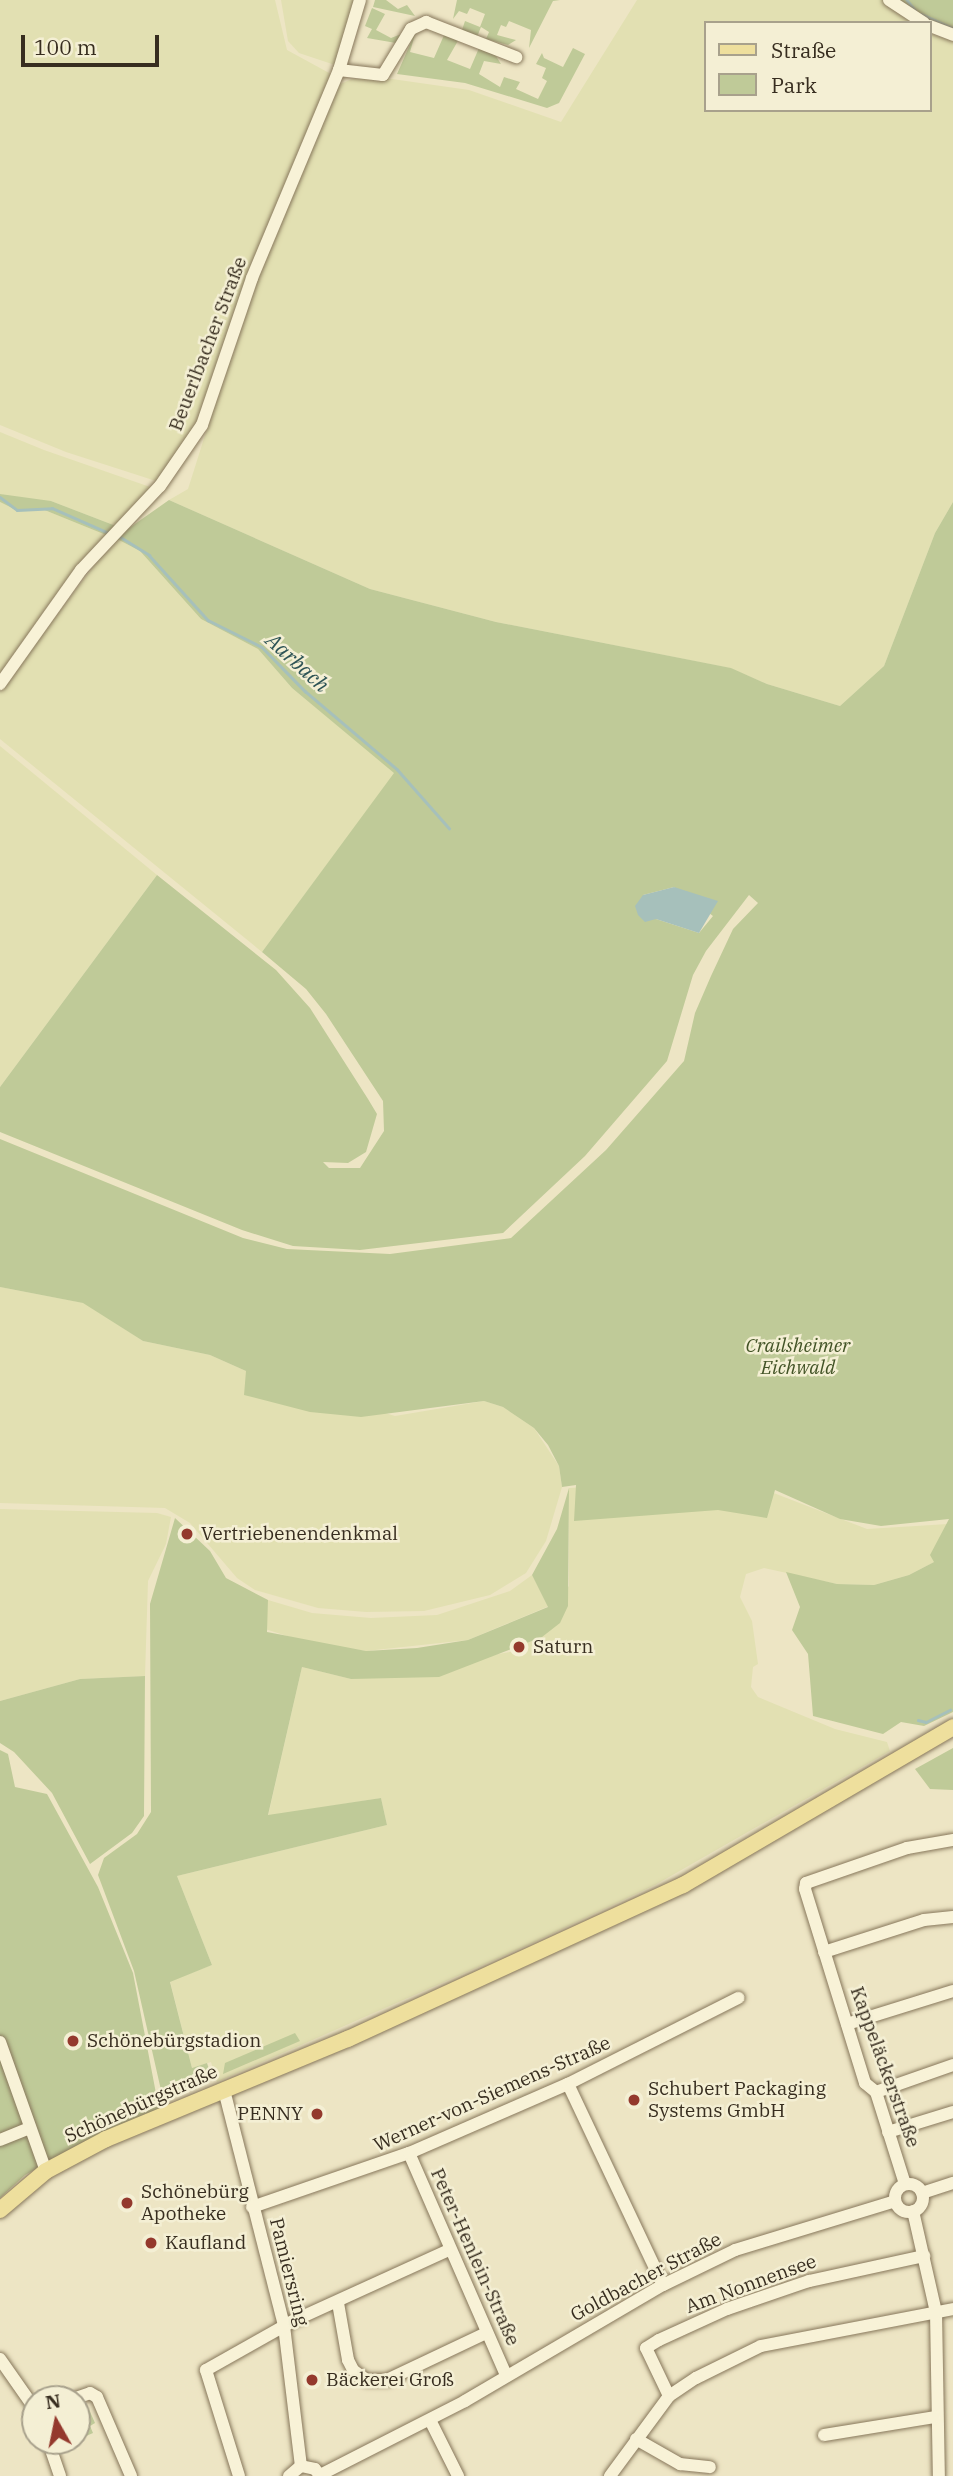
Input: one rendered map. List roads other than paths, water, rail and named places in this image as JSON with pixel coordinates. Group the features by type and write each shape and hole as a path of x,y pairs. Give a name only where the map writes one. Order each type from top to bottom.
{"main road":[{"name":"Schönebürgstraße","path":"0,2210 46,2171 106,2140 502,1969 683,1885 953,1727"}],"street":[{"name":"Beuerlbacher Straße","path":"0,684 81,570 160,486 202,425 252,278 339,71 360,0"},
{"path":"890,0 921,21"},
{"path":"339,71 383,75 411,29 426,22 516,57"},
{"path":"932,27 953,35"},
{"name":"Kappeläckerstraße","path":"905,2184 876,2092 865,2083 824,1952 806,1883 907,1848 953,1840"},
{"path":"824,1952 924,1920 953,1917"},
{"path":"847,2024 953,1991"},
{"name":"Werner-von-Siemens-Straße","path":"252,2207 409,2153 568,2084 738,1998"},
{"path":"0,2042 46,2171"},
{"path":"876,2092 953,2065"},
{"path":"568,2084 663,2285"},
{"name":"Pamiersring","path":"224,2090 284,2326 301,2466"},
{"path":"888,2132 953,2112"},
{"path":"0,2140 29,2128"},
{"name":"Peter-Henlein-Straße","path":"409,2153 449,2250 506,2375"},
{"path":"922,2193 922,2202 913,2211 903,2211 895,2201 896,2192 905,2184 922,2193 953,2183"},
{"name":"Goldbacher Straße","path":"301,2466 320,2475 430,2420 663,2285 735,2250 895,2201"},
{"path":"913,2211 936,2312 935,2417 939,2476"},
{"path":"239,2476 206,2370 284,2326 449,2250"},
{"name":"Am Nonnensee","path":"668,2396 646,2348 659,2340 727,2309 809,2281 924,2256"},
{"path":"338,2303 348,2360 367,2380 387,2380 486,2333"},
{"path":"610,2476 668,2396 761,2346 953,2309"},
{"path":"0,2359 21,2389"},
{"path":"91,2394 97,2397 131,2476"},
{"path":"824,2435 935,2417"},
{"path":"430,2420 458,2476"},
{"path":"636,2439 680,2464 710,2467"},
{"path":"53,2455 60,2476"},
{"path":"289,2476 301,2466"}],"water":[{"path":"674,887 718,901 699,933 656,919 645,922 638,915 635,906 643,895"}],"waterway":[{"path":"907,0 915,10"},
{"path":"921,14 953,28"},
{"name":"Aarbach","path":"0,497 17,510 52,508 109,533"},
{"name":"Aarbach","path":"119,536 149,555 208,620 262,647 305,691 397,769 449,828"},
{"path":"918,1720 926,1722 950,1710"}],"place":[{"name":"Vertriebenendenkmal","path":"187,1534"},
{"name":"Saturn","path":"519,1647"},
{"name":"Schönebürgstadion","path":"73,2041"},
{"name":"Schubert Packaging Systems GmbH","path":"634,2100"},
{"name":"PENNY","path":"317,2114"},
{"name":"Schönebürg Apotheke","path":"127,2203"},
{"name":"Kaufland","path":"151,2243"},
{"name":"Bäckerei Groß","path":"312,2380"}],"park label":[{"name":"Crailsheimer Eichwald","path":"798,1357"}]}
